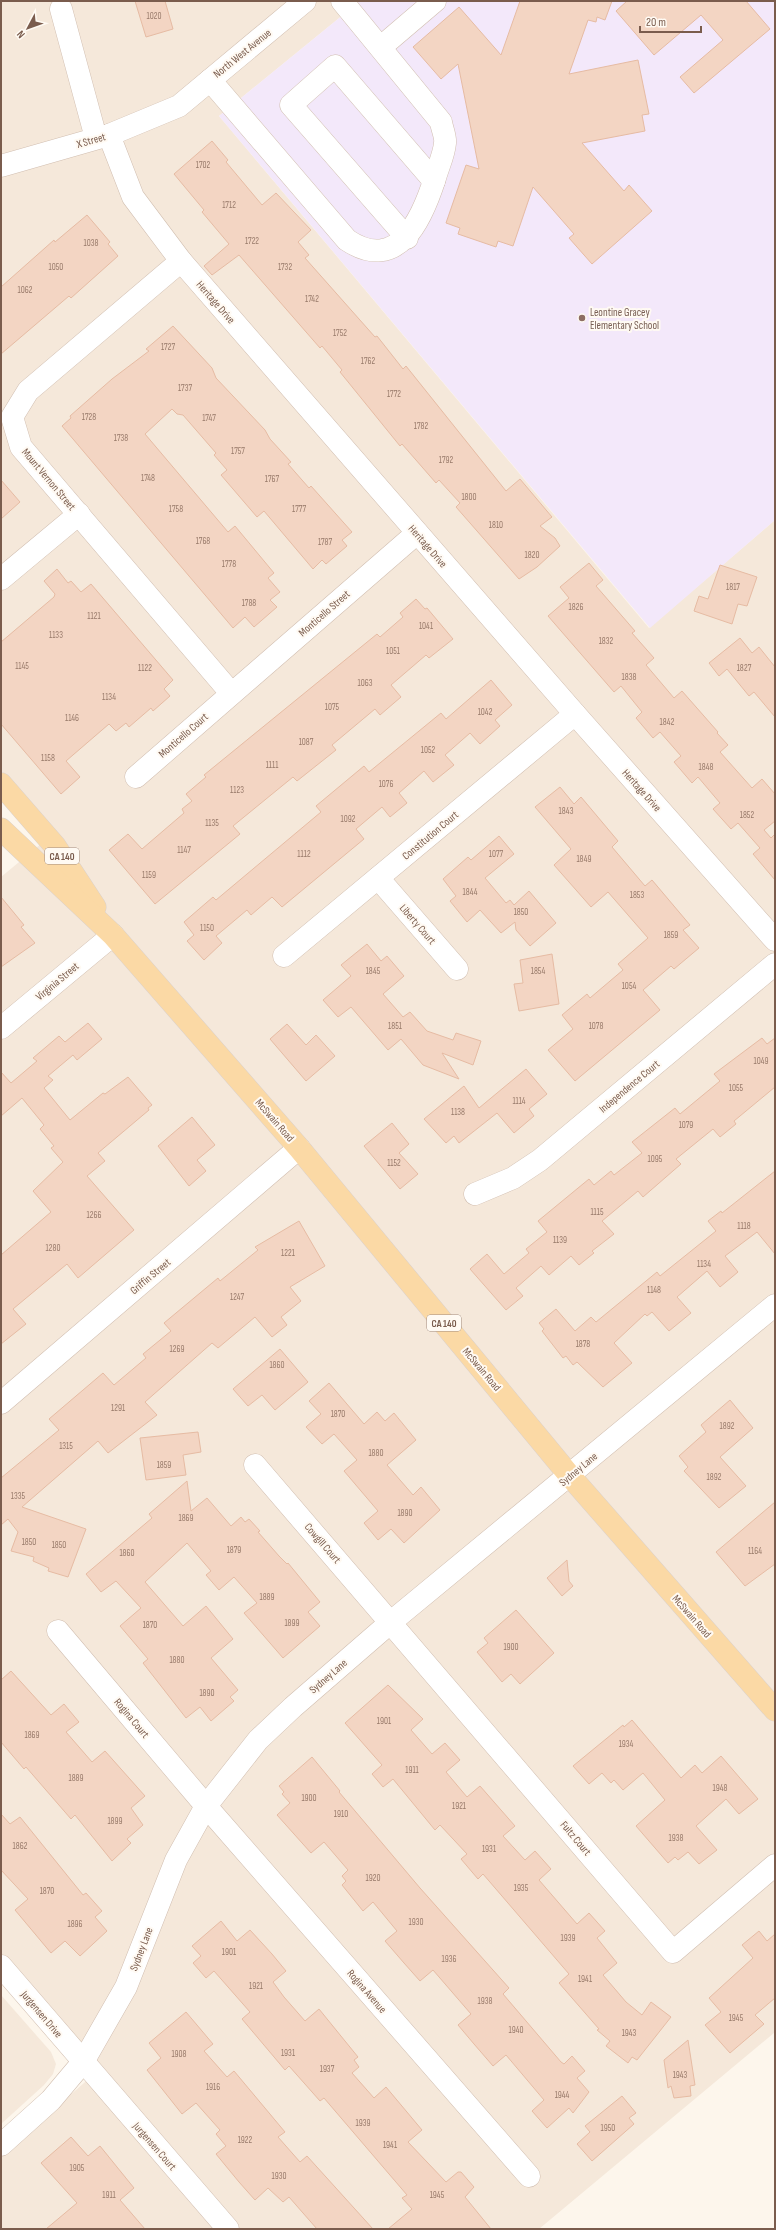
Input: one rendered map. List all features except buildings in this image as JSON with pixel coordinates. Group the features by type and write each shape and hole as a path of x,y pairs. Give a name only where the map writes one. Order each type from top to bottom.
{"main road":[{"name":"McSwain Road","path":"1,784 55,846 113,935"},
{"name":"McSwain Road","path":"2,832 113,935 299,1148 570,1476 775,1710"}],"street":[{"name":"North West Avenue","path":"179,106 305,1"},
{"path":"381,47 435,1"},
{"path":"210,80 347,240 360,248 378,250 394,246 407,238 418,221 434,181 445,142 441,122 345,5"},
{"name":"Heritage Drive","path":"61,8 103,137 133,197 181,262 417,534 775,940"},
{"path":"407,238 291,105 335,66 434,181"},
{"name":"X Street","path":"1,166 103,137 179,106"},
{"name":"Mount Vernon Street","path":"181,262 28,391 12,417 21,447 231,693"},
{"path":"1,580 78,514"},
{"name":"Monticello Street","path":"231,693 417,534"},
{"name":"Monticello Court","path":"136,777 231,693"},
{"name":"Constitution Court","path":"284,956 575,714"},
{"name":"Liberty Court","path":"378,878 457,969"},
{"name":"Virginia Street","path":"1,1028 113,935"},
{"name":"Independence Court","path":"475,1194 513,1178 540,1160 775,964"},
{"name":"Griffin Street","path":"1,1403 299,1148"},
{"name":"Sydney Lane","path":"1,2145 51,2100 83,2062 126,1988 176,1860 206,1806 258,1740 293,1707 392,1622 775,1305"},
{"name":"Cowgill Court","path":"255,1465 392,1622"},
{"name":"Fultz Court","path":"392,1622 673,1952 775,1865"},
{"name":"Rogina Court","path":"58,1631 206,1806"},
{"name":"Rogina Avenue","path":"206,1806 529,2176"},
{"name":"Jurgensen Drive","path":"1,1966 83,2062"},
{"name":"Jurgensen Court","path":"83,2062 228,2229"}],"shaded area":[{"path":"1,1 360,1 219,116 649,628 775,520 775,2034 774,2033 539,2229 1,2229 1,2156 101,2068 1,1958 1,877 42,843 1,797"},
{"name":"Leontine Gracey Elementary School","path":"360,1 775,1 775,520 650,628 219,116"},
{"path":"1,1995 51,2052 56,2064 53,2074 44,2085 1,2124"}],"place":[{"name":"Leontine Gracey Elementary School","path":"582,318"}]}
